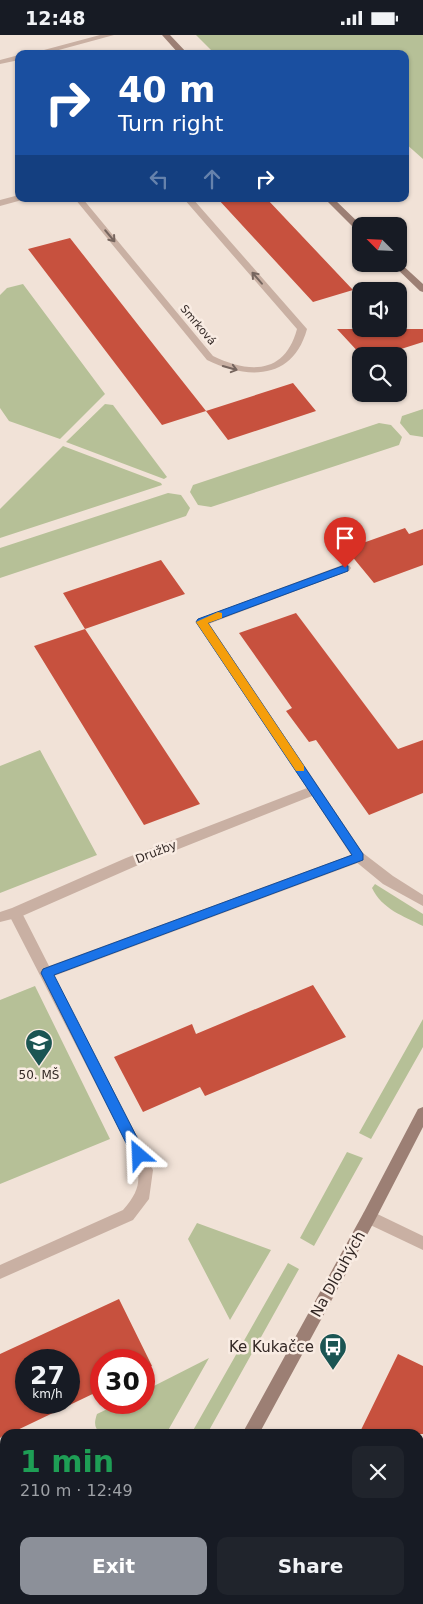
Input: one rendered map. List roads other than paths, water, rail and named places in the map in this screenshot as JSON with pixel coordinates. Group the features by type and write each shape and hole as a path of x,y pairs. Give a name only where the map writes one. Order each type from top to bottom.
{"street":[{"path":"49,50 110,35"},
{"path":"166,35 180,50"},
{"path":"0,62 15,58"},
{"path":"0,203 15,199"},
{"name":"Smrková","path":"81,202 210,358 223,366 239,370 259,370 276,365 296,350 301,342 302,329 191,202"},
{"path":"332,202 352,221"},
{"path":"406,273 423,289"},
{"path":"345,568 202,622 359,857 388,881 423,901"},
{"name":"Družby","path":"0,917 15,913 131,862 315,790"},
{"path":"47,973 359,857"},
{"path":"0,1272 128,1215 142,1199 146,1170 15,913"},
{"name":"Na Dlouhých","path":"253,1429 369,1217 423,1113"},
{"path":"369,1217 423,1243"}],"place":[{"name":"50. MŠ","path":"39,1067"},
{"name":"Ke Kukačce","path":"333,1371"}]}
